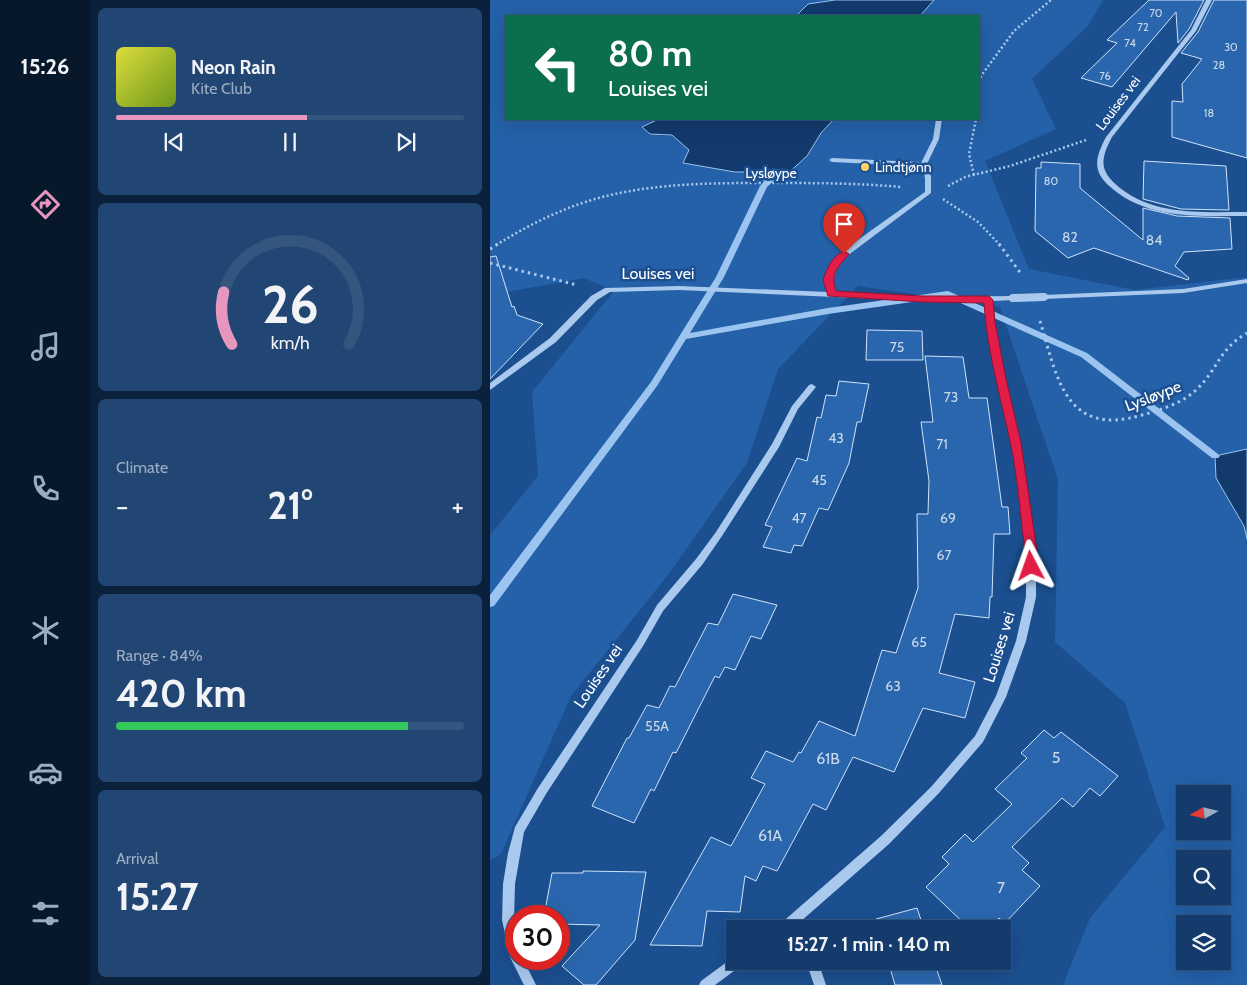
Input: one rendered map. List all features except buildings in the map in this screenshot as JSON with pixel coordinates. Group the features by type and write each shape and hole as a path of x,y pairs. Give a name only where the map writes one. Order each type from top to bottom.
{"street":[{"name":"Louises vei","path":"1209,0 1194,30 1109,137 1101,155 1100,166 1104,178 1116,190 1152,207 1176,212 1247,214"},
{"path":"923,166 936,139 939,120"},
{"path":"832,160 917,164 923,166 929,178 928,193 844,254 833,266 828,280 832,294"},
{"name":"Louises vei","path":"490,387 523,365 553,340 594,298 608,290 679,288 922,299 989,300 1183,291 1247,281"},
{"name":"Louises vei","path":"798,920 885,840 935,790 979,739 1001,697 1021,642 1031,597 1031,551 1016,443 990,322 989,300"},
{"name":"Louises vei","path":"508,905 509,884 519,832 542,791 640,643 660,608 719,534 776,445 795,408 812,387"},
{"name":"Louises vei","path":"523,970 530,985"},
{"path":"705,985 726,970"},
{"path":"815,970 820,985"}],"path":[{"path":"980,79 1014,31 1051,0"},
{"path":"974,175 968,154 976,120"},
{"path":"938,197 951,183 974,175 1004,169 1084,140 1109,137"},
{"name":"Lysløype","path":"490,249 547,216 598,198 627,192 692,185 768,183 892,186 928,193 964,211 992,235 1009,255 1022,276"},
{"path":"490,263 586,288 608,290"},
{"name":"Lysløype","path":"1040,321 1052,366 1068,396 1089,417 1111,420 1139,417 1195,391 1206,380 1215,362 1229,343 1247,333"}],"shaded area":[{"path":"490,0 835,0 808,4 797,15 505,15 505,120 657,120 643,127 661,136 672,135 689,150 683,163 735,172 749,172 765,181 807,156 821,133 833,120 980,120 980,15 921,15 934,0 1103,0 1088,26 1032,79 1056,129 985,161 1029,269 1135,290 1247,277 1247,449 1215,457 1216,478 1244,526 1247,539 1247,985 1063,985 1090,918 1165,827 1125,703 1055,642 1058,480 1000,307 858,286 778,369 747,463 668,575 571,696 501,854 490,860 490,535 538,476 532,392 614,291 584,278 490,295"},
{"path":"835,0 934,0 921,15 797,15 808,4"},
{"path":"657,120 833,120 821,133 807,156 784,177 765,181 749,172 735,172 683,163 689,150 672,135 650,134 642,127"},
{"path":"1247,449 1247,539 1244,526 1216,478 1215,456"}],"waterway":[{"path":"490,603 654,384 720,277 764,186 780,171"},
{"path":"683,337 828,311 948,294 1084,355 1215,456"}],"place":[{"name":"Lindtjønn","path":"865,167"}],"route":[{"path":"844,254 833,266 828,280 832,294 922,299 989,300 990,322 1016,443 1031,551 1031,566"}]}
